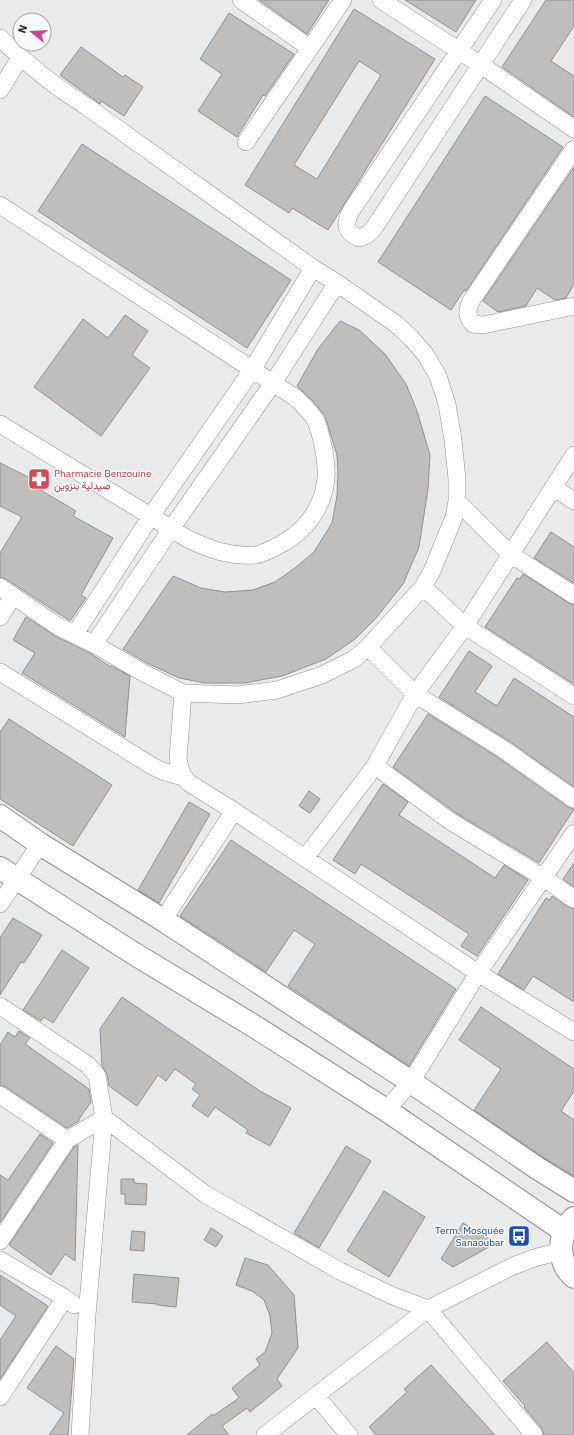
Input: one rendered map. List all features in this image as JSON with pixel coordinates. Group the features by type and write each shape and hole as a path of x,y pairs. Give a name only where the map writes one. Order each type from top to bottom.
{"main road":[{"path":"0,816 40,844 163,920 411,1082 531,1164 574,1191"},
{"path":"8,874 133,953 258,1028 386,1110 566,1233 564,1263 570,1274 574,1277"}],"street":[{"path":"241,0 310,48"},
{"path":"246,142 343,0"},
{"path":"382,0 481,65 574,129"},
{"path":"493,0 351,211 347,219 347,227 351,234 359,238 367,235 374,228 523,0"},
{"path":"0,38 20,58 64,92 86,106 313,268 337,282 396,324 411,338 425,354 438,376 447,404 457,479 454,517 432,571 423,587 368,647 354,659 322,675 277,690 238,695 183,693 140,671 94,644 59,627 7,592 0,617"},
{"path":"0,90 20,58"},
{"path":"572,304 483,325 473,324 468,316 467,310 471,301 574,149"},
{"path":"0,205 296,398 315,420 321,436 326,477 322,495 310,520 288,540 271,549 257,554 240,555 224,553 206,548 188,539 0,424"},
{"path":"75,634 151,516 252,370 313,268"},
{"path":"94,644 272,383 337,282"},
{"path":"305,858 374,766 415,694 465,626 574,455"},
{"path":"553,487 574,501"},
{"path":"456,501 510,554 574,596"},
{"path":"423,587 465,626 574,696"},
{"path":"368,647 415,694 503,749 574,799"},
{"path":"0,672 152,766 162,771 183,777 198,789 234,811 478,973 574,1032"},
{"path":"183,693 178,759 183,777"},
{"path":"374,766 450,821 544,878 574,899"},
{"path":"163,920 234,811"},
{"path":"386,1110 411,1082 478,973 574,833"},
{"path":"0,904 8,874 40,844"},
{"path":"0,1006 88,1065 97,1076 104,1118 87,1315 80,1435"},
{"path":"0,1095 67,1140"},
{"path":"0,1241 67,1140 104,1118"},
{"path":"104,1118 205,1194 340,1271 393,1296 428,1309 534,1435"},
{"path":"265,1435 428,1309 512,1267 534,1258 566,1233"},
{"path":"0,1260 65,1298 87,1315"},
{"path":"0,1397 65,1298"},
{"path":"316,1396 335,1428 349,1435"}],"building":[{"path":"259,0 329,0 307,34"},
{"path":"405,0 476,0 456,32"},
{"path":"546,0 574,0 574,26 551,61 574,76 574,117 502,67"},
{"path":"354,9 435,59 328,230 292,208 289,213 245,185","holes":["359,61 381,75 317,179 294,165"]},
{"path":"229,13 294,54 265,96 263,95 237,137 198,111 222,74 200,59"},
{"path":"81,47 123,77 125,75 143,87 124,116 101,101 100,104 60,75"},
{"path":"485,96 563,147 466,291 464,290 451,310 378,262"},
{"path":"82,144 291,280 247,348 38,211"},
{"path":"574,167 574,284 566,298 555,300 537,288 526,306 498,312 483,301"},
{"path":"125,315 148,331 132,355 150,368 101,436 34,387 83,319 108,338"},
{"path":"340,321 359,330 385,354 406,384 417,411 430,455 428,489 419,547 403,584 376,618 355,639 326,659 282,676 245,683 205,683 179,678 145,662 123,649 173,576 201,588 225,592 253,590 275,582 314,552 332,523 337,496 337,455 325,416 314,402 297,386 318,349"},
{"path":"0,463 34,480 32,485 76,511 73,516 113,538 81,595 86,598 70,621 6,579 0,577 0,553 22,517 0,506"},
{"path":"551,532 574,547 574,583 534,558"},
{"path":"523,574 574,605 574,684 485,627 517,578 520,579"},
{"path":"26,617 55,636 88,652 111,667 130,676 125,737 22,673 35,653 13,640"},
{"path":"469,651 492,666 475,692 497,706 514,678 574,717 574,787 509,741 439,697"},
{"path":"428,714 497,757 568,807 574,809 539,863 456,813 393,767"},
{"path":"9,719 112,785 73,846 0,799 0,732"},
{"path":"383,784 408,802 399,815 495,878 504,865 528,880 477,956 461,946 469,934 361,864 355,874 333,860"},
{"path":"309,791 320,799 310,813 299,806"},
{"path":"189,802 210,814 159,903 138,890"},
{"path":"231,840 456,989 409,1066 288,986 315,944 294,930 266,972 180,916"},
{"path":"574,863 574,887 563,879"},
{"path":"552,896 568,907 574,909 574,1002 533,976 524,990 498,974 546,898 550,900"},
{"path":"13,918 42,935 24,963 21,962 0,995 0,938"},
{"path":"62,950 89,968 53,1023 44,1017 41,1021 23,1010"},
{"path":"122,997 260,1091 291,1108 270,1146 246,1133 248,1130 215,1107 208,1117 192,1106 200,1095 192,1089 196,1084 175,1069 166,1081 158,1075 137,1106 109,1086 107,1074 102,1066 100,1029"},
{"path":"481,1007 574,1069 574,1091 561,1111 574,1120 574,1176 544,1158 474,1110 501,1069 459,1040"},
{"path":"19,1031 30,1038 25,1044 89,1089 91,1102 79,1121 67,1128 6,1087 0,1085 0,1045 8,1032 15,1037"},
{"path":"40,1134 53,1143 0,1223 0,1175 8,1180"},
{"path":"78,1145 75,1261 65,1254 51,1275 9,1245 74,1147"},
{"path":"346,1146 371,1161 319,1248 294,1233"},
{"path":"121,1179 134,1179 134,1183 147,1184 146,1205 125,1204 125,1194 121,1194"},
{"path":"384,1191 425,1217 389,1277 347,1251"},
{"path":"463,1223 496,1243 453,1267 441,1259"},
{"path":"211,1228 223,1236 216,1247 204,1240"},
{"path":"132,1231 145,1232 144,1251 130,1250"},
{"path":"245,1258 268,1265 294,1295 298,1348 277,1379 282,1386 250,1412 247,1408 222,1426 229,1435 187,1435 212,1414 213,1416 239,1398 232,1388 260,1365 256,1359 265,1352 272,1333 270,1316 264,1300 252,1291 236,1285"},
{"path":"134,1274 179,1278 176,1307 132,1302"},
{"path":"0,1275 48,1306 0,1379 0,1340 16,1316 0,1305"},
{"path":"547,1342 574,1373 574,1435 544,1435 542,1429 524,1407 525,1406 503,1381"},
{"path":"56,1346 74,1359 68,1435 49,1435 64,1413 27,1388"},
{"path":"431,1365 495,1435 376,1435 369,1427 407,1392 404,1389"}],"place":[{"name":"Pharmacie Benzouine صيدلية بنزوين","path":"39,479"},
{"name":"Term. Mosquée Sanaoubar","path":"519,1236"}]}
